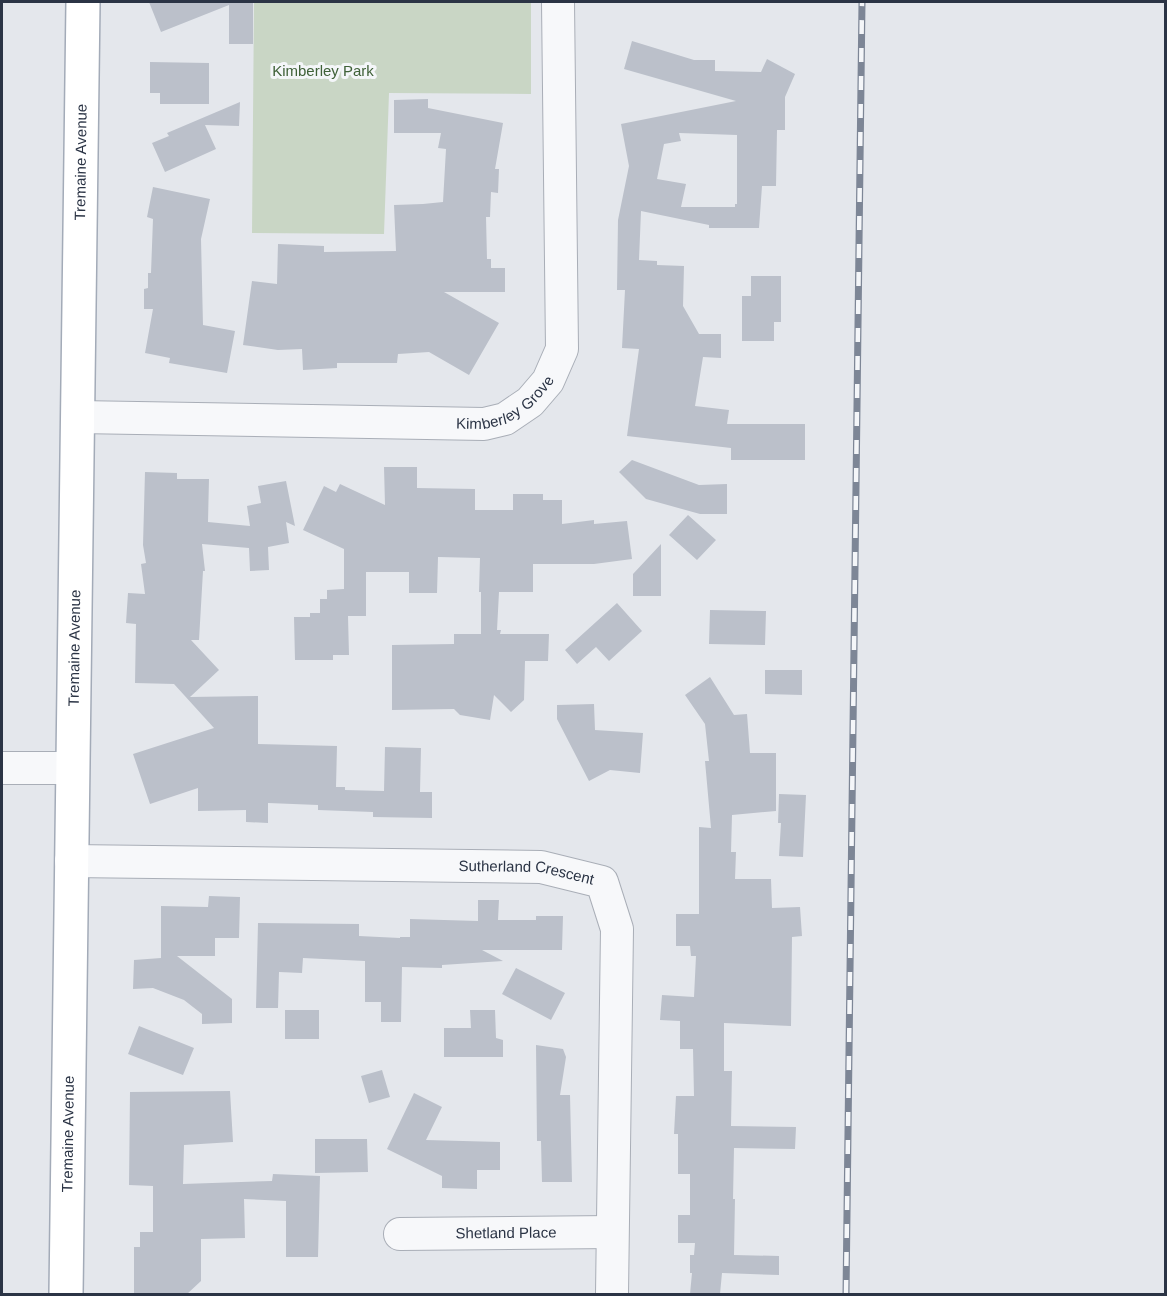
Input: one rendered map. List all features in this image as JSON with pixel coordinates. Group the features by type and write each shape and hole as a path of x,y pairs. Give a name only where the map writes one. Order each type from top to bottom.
{"main road":[{"name":"Tremaine Avenue","path":"66,1294 83,2"}],"street":[{"name":"Kimberley Grove","path":"78,417 484,424 505,419 530,402 548,381 562,349 558,2"},
{"path":"2,768 73,768"},
{"name":"Sutherland Crescent","path":"70,861 541,867 602,882 617,929 612,1294"},
{"name":"Shetland Place","path":"400,1234 612,1232"}],"green space":[{"name":"Kimberley Park","path":"254,2 531,2 531,94 389,93 384,234 252,233"}],"building":[{"path":"149,2 253,2 253,44 229,44 229,5 161,32"},
{"path":"632,41 694,60 715,60 715,71 761,72 767,59 795,74 785,97 785,130 777,130 776,186 762,186 759,228 709,228 709,225 641,211 639,260 657,261 657,265 684,266 683,306 699,334 721,334 721,358 703,357 695,406 729,410 727,424 805,424 805,460 731,460 731,448 627,436 639,349 622,348 625,290 617,290 618,220 629,166 621,124 736,101 624,69","holes":["679,133 737,135 737,204 735,207 681,207 686,184 657,179 664,144 681,141"]},
{"path":"150,62 209,63 209,104 160,104 160,93 150,93"},
{"path":"428,99 428,108 503,123 495,169 499,169 498,193 491,192 490,217 486,217 487,259 491,259 491,268 505,268 505,292 444,292 499,323 469,375 429,352 398,354 397,363 337,363 337,368 303,370 302,349 278,350 243,345 252,281 277,284 278,244 324,246 324,252 396,251 394,205 443,202 446,149 438,148 441,133 394,133 394,100"},
{"path":"240,102 239,126 205,125 216,149 165,172 152,143 169,136 167,133"},
{"path":"153,187 210,199 201,239 203,325 235,331 227,373 169,363 170,358 145,353 153,309 144,309 144,289 148,288 148,273 151,273 153,219 147,217"},
{"path":"751,276 781,276 781,322 774,322 774,341 742,341 742,296 751,296"},
{"path":"632,460 699,485 727,484 727,514 700,514 646,499 619,472"},
{"path":"384,467 417,467 417,488 475,489 475,510 513,510 513,494 543,494 543,500 562,500 562,524 594,520 594,524 627,521 632,559 594,564 533,564 533,592 499,592 497,630 501,630 500,634 549,634 548,661 525,661 524,700 511,712 494,695 490,720 460,715 454,709 392,710 392,645 454,644 454,634 481,634 480,558 438,557 437,593 409,593 409,572 366,572 366,616 348,616 349,655 333,655 333,660 295,660 294,617 310,617 310,613 320,613 320,599 327,599 327,590 344,589 344,549 303,530 324,486 336,492 340,484 385,505"},
{"path":"145,472 177,473 177,479 209,479 208,522 250,526 247,506 261,503 258,486 286,481 295,526 286,522 289,543 268,547 269,570 250,571 249,548 202,544 205,571 203,571 199,640 191,640 219,670 190,697 258,696 258,744 337,746 336,787 345,787 345,790 384,791 385,747 421,748 420,792 432,792 432,818 373,817 373,812 318,810 318,805 268,803 268,823 246,822 246,810 198,811 198,788 150,804 133,754 214,728 174,684 135,683 136,624 126,623 128,593 145,594 141,564 146,563 143,545"},
{"path":"688,515 716,540 697,560 669,535"},
{"path":"661,544 661,596 633,596 633,574"},
{"path":"617,603 642,631 609,661 596,647 577,664 565,650"},
{"path":"710,610 766,611 765,645 709,644"},
{"path":"765,670 802,670 802,695 765,694"},
{"path":"710,677 734,715 747,714 750,753 776,753 776,811 732,815 731,852 736,852 735,879 771,879 772,908 800,907 802,936 792,937 791,1026 724,1023 724,1071 732,1071 731,1126 796,1127 795,1149 734,1148 734,1255 779,1256 779,1275 722,1273 720,1294 690,1294 692,1273 690,1273 690,1255 694,1255 695,1243 678,1243 678,1215 690,1215 690,1174 678,1174 678,1134 674,1134 676,1096 694,1096 693,1049 680,1049 680,1021 660,1020 662,995 694,997 696,956 691,956 690,946 676,946 676,914 699,914 699,827 711,828 705,761 709,761 705,724 685,695"},
{"path":"594,704 595,730 643,733 640,773 610,770 589,781 557,719 557,705"},
{"path":"779,794 806,795 803,857 779,856 781,823 778,823"},
{"path":"209,896 240,897 239,938 215,938 215,956 177,956 232,999 232,1023 202,1024 202,1014 184,1000 153,988 133,989 134,960 161,958 161,906 208,907"},
{"path":"478,900 499,900 498,920 536,920 536,916 563,916 562,950 482,950 503,961 442,965 442,968 402,967 401,1022 381,1022 381,1002 365,1002 365,961 303,958 302,973 279,972 278,1008 256,1008 258,923 359,924 359,936 410,937 410,919 478,921"},
{"path":"516,968 565,993 551,1020 502,994"},
{"path":"285,1010 319,1010 319,1039 285,1039"},
{"path":"470,1010 495,1010 496,1038 503,1040 503,1057 444,1057 444,1028 471,1028"},
{"path":"139,1026 194,1048 183,1075 128,1054"},
{"path":"536,1045 563,1049 566,1057 560,1095 570,1095 572,1182 542,1182 541,1141 537,1141"},
{"path":"382,1070 390,1097 369,1103 361,1076"},
{"path":"230,1091 233,1142 184,1145 183,1184 272,1181 273,1174 320,1176 318,1257 286,1257 286,1201 244,1199 245,1238 201,1239 201,1281 187,1294 134,1294 134,1247 140,1247 140,1232 153,1232 153,1186 129,1185 130,1092"},
{"path":"414,1093 442,1107 426,1140 500,1142 500,1170 477,1170 477,1189 442,1188 442,1176 387,1149"},
{"path":"315,1139 367,1139 368,1172 315,1173"}],"railway":[{"path":"846,1294 862,2"}]}
